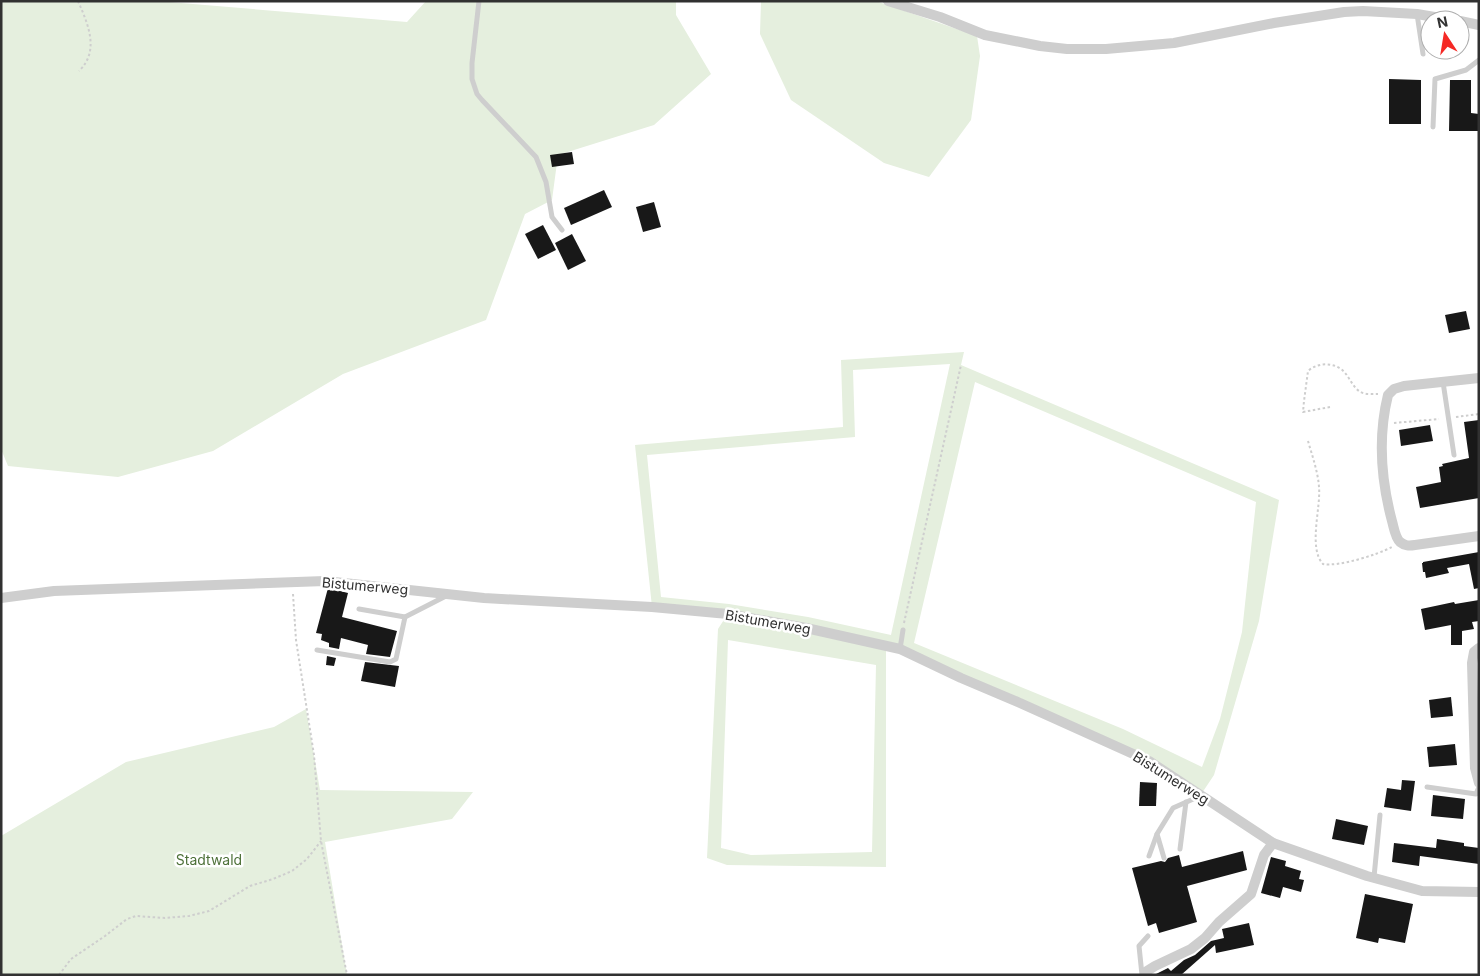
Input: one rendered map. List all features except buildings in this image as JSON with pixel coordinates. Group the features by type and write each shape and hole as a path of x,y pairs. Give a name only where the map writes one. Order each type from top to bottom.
{"street":[{"path":"888,1 940,17 985,34 1031,44 1067,48 1106,49 1174,43 1274,23 1344,12 1420,15"},
{"path":"1479,378 1404,386 1388,395 1383,425 1382,463 1384,484 1396,536 1405,546 1479,536"},
{"name":"Bistumerweg","path":"1,598 54,591 325,581 484,598 652,607 728,614 806,628 900,649 1149,761 1274,843 1374,878 1422,891 1479,892"},
{"path":"1479,648 1474,652 1472,663 1475,768 1479,783"},
{"path":"1143,975 1155,966 1183,953 1205,938 1219,922 1251,894 1264,854 1274,843"}],"lane":[{"path":"479,1 472,63 472,79 477,94 536,157 546,182 552,217 562,230"},
{"path":"1417,14 1420,34"},
{"path":"1433,127 1435,79 1466,70 1479,60"},
{"path":"1443,382 1454,455"},
{"path":"359,609 405,617 449,594"},
{"path":"317,650 390,662 396,659 405,617"},
{"path":"900,649 903,630"},
{"path":"1427,787 1476,794 1479,787"},
{"path":"1149,856 1158,834 1173,808 1200,796"},
{"path":"1180,849 1186,802"},
{"path":"1374,878 1380,815"},
{"path":"1158,834 1164,858"},
{"path":"1143,975 1139,946 1148,936"}],"path":[{"path":"78,1 87,21 91,42 86,65 79,72"},
{"path":"903,630 961,365"},
{"path":"1330,407 1303,412 1308,371 1319,365 1334,366 1342,369 1358,390 1364,393 1388,395"},
{"path":"1383,425 1479,414"},
{"path":"1308,440 1319,486 1316,538 1319,560 1323,564 1331,566 1386,550 1399,541"},
{"path":"293,581 296,640 314,755 321,841 347,975"},
{"path":"59,975 71,958 127,919 136,916 165,918 189,916 208,911 250,886 273,879 292,870 307,859 321,841"}],"green space":[{"path":"1,1 157,1 407,22 426,1 676,1 676,15 711,74 654,125 558,155 552,200 525,214 486,320 343,374 213,451 118,477 8,466 1,449"},
{"path":"761,1 876,1 977,36 980,56 971,120 929,177 884,163 791,100 760,34"},
{"path":"964,352 961,365 1279,500 1259,621 1214,775 1200,796 1149,761 886,645 886,867 727,865 707,858 718,629 727,615 652,607 635,445 843,427 841,360","holes":["950,364 891,635 808,617 729,604 661,597 647,455 855,437 853,370","975,382 1256,502 1242,632 1220,719 1202,767 1123,729 914,643","728,640 876,665 872,852 751,855 721,848"]},
{"name":"Stadtwald","path":"306,709 320,790 473,792 452,819 325,842 347,975 1,975 1,836 126,762 274,727"}]}
